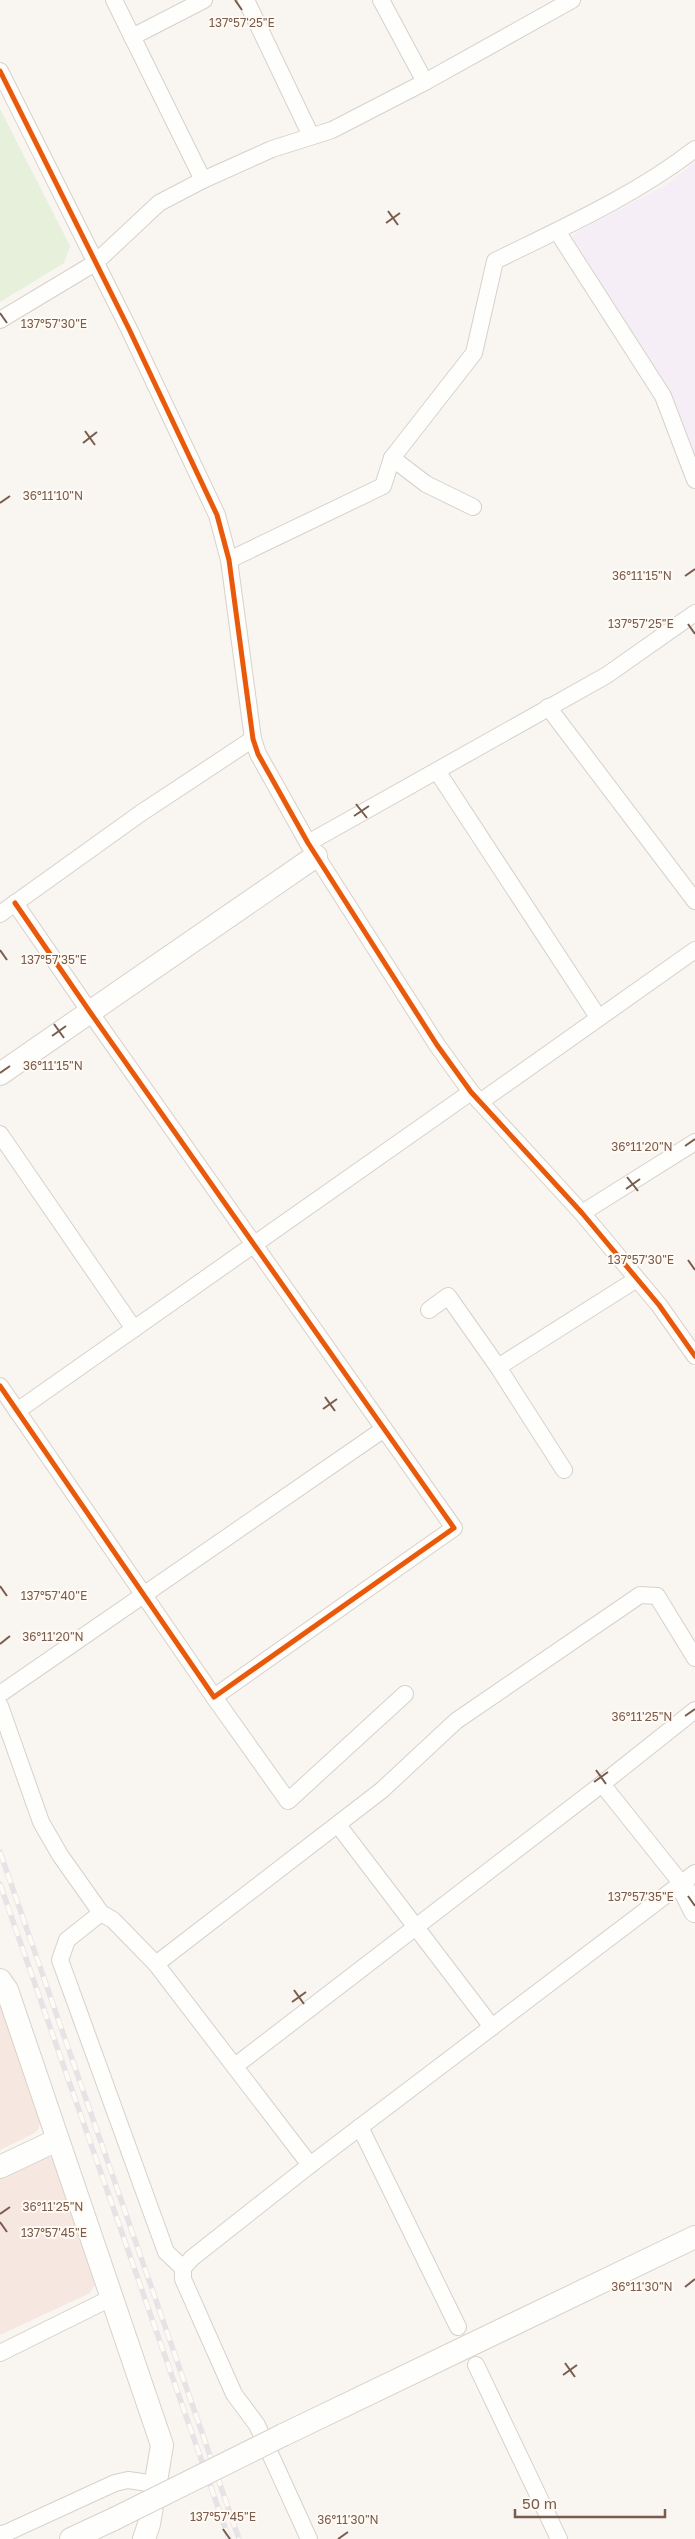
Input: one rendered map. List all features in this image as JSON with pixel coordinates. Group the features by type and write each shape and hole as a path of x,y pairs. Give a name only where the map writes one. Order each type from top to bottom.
{"street":[{"path":"114,0 204,180"},
{"path":"132,37 204,0"},
{"path":"246,0 311,136"},
{"path":"381,0 425,82"},
{"path":"0,320 95,263 159,203 272,149 332,130 425,82 546,6 572,0"},
{"path":"0,71 217,515 229,560 253,740 258,754 312,850 432,1037 476,1097 582,1213 659,1305 695,1356"},
{"path":"229,560 383,486 392,458 474,353 495,261 557,231 670,168 695,149"},
{"path":"557,231 663,396 695,480"},
{"path":"392,458 426,484 473,508"},
{"path":"0,1074 90,1012 312,850 437,771 608,675 695,613"},
{"path":"548,708 695,901"},
{"path":"0,914 141,813 253,740"},
{"path":"437,771 598,1017"},
{"path":"15,903 254,1246 454,1528 214,1697"},
{"path":"17,1411 254,1246 598,1017 695,950"},
{"path":"0,1134 134,1328"},
{"path":"582,1213 695,1142"},
{"path":"498,1367 637,1279"},
{"path":"429,1310 448,1296 498,1367 564,1470"},
{"path":"0,1386 214,1697 288,1801 405,1694"},
{"path":"0,1694 145,1596 384,1429"},
{"path":"156,1964 382,1790 456,1721 640,1595 657,1596 693,1649"},
{"path":"0,1706 41,1822 60,1855 101,1912 113,1920 156,1964 310,2165"},
{"path":"235,2066 602,1784 695,1710"},
{"path":"602,1784 688,1878 695,1911"},
{"path":"338,1825 492,2027"},
{"path":"309,2539 257,2425 234,2394 183,2279 183,2268 192,2258 310,2165 688,1878"},
{"path":"101,1912 67,1940 60,1960 166,2252 183,2268"},
{"path":"0,1980 7,1990 162,2445 149,2524 144,2539"},
{"path":"360,2127 458,2327"},
{"path":"0,2167 57,2140"},
{"path":"71,2539 695,2237"},
{"path":"0,2353 111,2298"},
{"path":"476,2365 559,2539"},
{"path":"0,2534 6,2534 115,2483 128,2480 156,2484"}],"shaded area":[{"path":"695,162 695,457 673,397 572,237 578,231 666,185"},
{"path":"0,2004 40,2122 38,2130 31,2135 0,2150"},
{"path":"47,2156 56,2161 96,2282 90,2293 0,2335 0,2177"}],"green space":[{"path":"0,109 70,246 64,263 0,302"}],"railway":[{"path":"0,1852 239,2539"},
{"path":"0,1884 229,2539"}],"cycle path":[{"path":"0,71 129,329 217,515 229,560 253,739 258,754 308,843 437,1045 471,1092 582,1213 659,1305 695,1356"},
{"path":"0,1386 214,1697 454,1528 15,903"}]}
